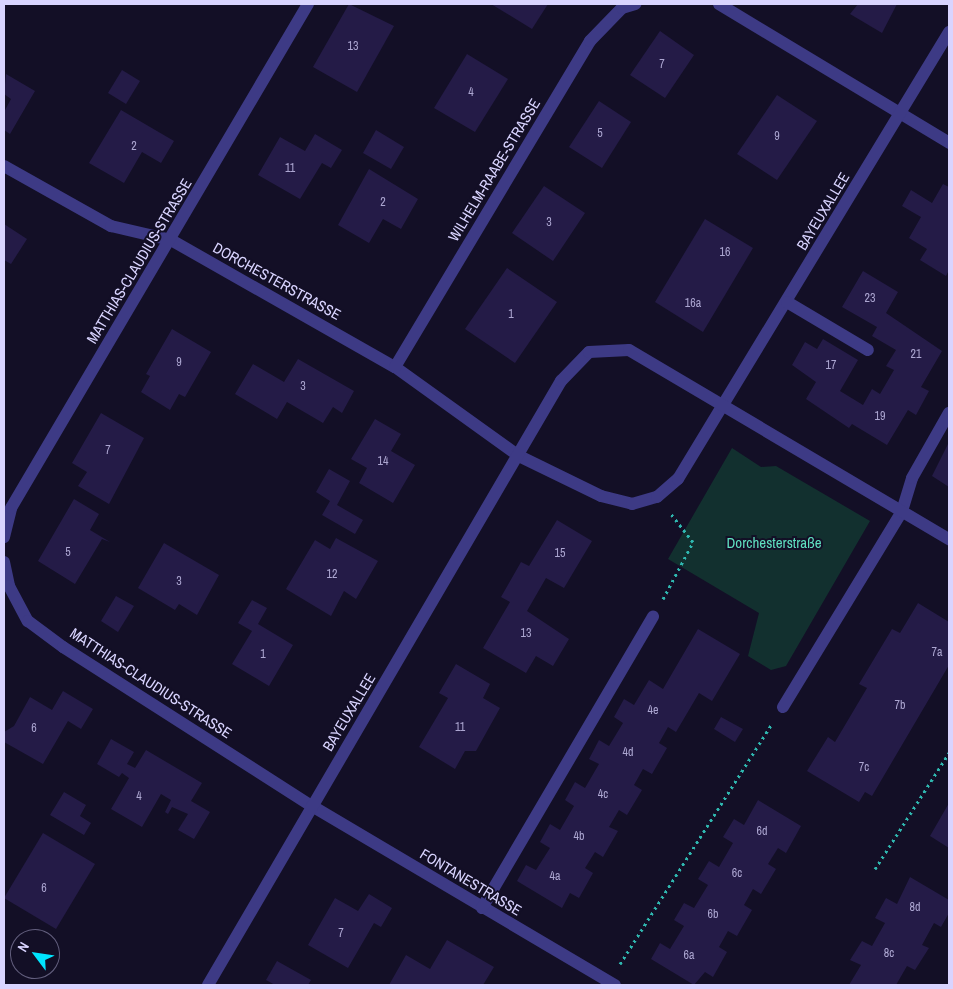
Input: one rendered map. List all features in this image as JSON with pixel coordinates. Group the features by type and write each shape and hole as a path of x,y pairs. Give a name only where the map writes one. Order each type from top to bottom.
{"street":[{"name":"MATTHIAS-CLAUDIUS-STRASSE","path":"4,537 11,508 171,240 308,4"},
{"name":"WILHELM-RAABE-STRASSE","path":"395,367 590,41 622,8 635,4"},
{"path":"719,4 949,143"},
{"name":"BAYEUXALLEE","path":"657,497 678,479 949,32"},
{"name":"DORCHESTERSTRASSE","path":"4,166 111,226 171,240 395,367 519,456 600,496 632,504 657,497"},
{"path":"787,302 868,350"},
{"name":"BAYEUXALLEE","path":"208,985 519,456 561,381 589,352 629,350 723,405"},
{"path":"723,405 949,539"},
{"path":"783,707 902,511 912,478 949,413"},
{"name":"MATTHIAS-CLAUDIUS-STRASSE","path":"4,562 8,586 28,621 312,806"},
{"path":"482,908 653,617"},
{"name":"FONTANESTRASSE","path":"312,806 612,984"}],"path":[{"path":"653,617 693,542 657,497"},
{"path":"612,984 783,707"},
{"path":"876,869 949,753"}],"green space":[{"name":"Dorchesterstraße","path":"732,448 761,467 776,466 870,521 786,666 771,670 748,656 759,613 668,559"}],"building":[{"path":"349,4 394,26 357,92 313,67"},
{"path":"491,4 548,4 532,29"},
{"path":"858,4 897,4 882,33 850,14"},
{"path":"660,31 694,55 665,98 630,75"},
{"path":"467,54 508,79 475,132 434,108"},
{"path":"122,70 140,81 126,104 108,93"},
{"path":"6,74 35,91 10,134 4,130 4,112 11,99 4,94"},
{"path":"777,95 817,121 777,180 737,154"},
{"path":"599,101 631,122 602,168 569,147"},
{"path":"121,110 174,141 161,163 142,152 124,183 89,163"},
{"path":"376,130 404,147 391,169 363,153"},
{"path":"315,134 342,150 331,168 322,163 300,199 258,175 280,137 305,151"},
{"path":"369,169 418,199 401,229 383,219 369,243 338,225"},
{"path":"943,184 949,187 949,270 946,276 920,260 927,249 909,238 921,217 902,206 911,190 932,203"},
{"path":"544,186 585,213 553,261 512,233"},
{"path":"705,219 753,248 703,332 655,302"},
{"path":"4,224 27,239 11,264 4,260"},
{"path":"507,268 557,302 515,363 465,329"},
{"path":"863,271 898,292 886,313 942,351 921,387 929,391 916,415 908,410 887,445 852,424 849,428 806,399 816,382 792,365 805,342 817,349 823,339 858,360 840,391 863,405 872,389 880,394 894,370 886,366 896,350 872,336 877,327 842,307"},
{"path":"172,329 211,352 185,397 179,394 170,410 141,392 150,376 146,374"},
{"path":"298,359 354,391 342,413 333,407 323,423 287,402 277,419 235,394 253,364 284,382"},
{"path":"101,413 144,438 109,504 78,486 87,472 72,463"},
{"path":"375,419 401,434 391,451 415,465 393,503 359,483 367,468 351,459"},
{"path":"949,442 949,487 932,476"},
{"path":"329,469 350,481 337,505 363,520 355,534 322,515 330,501 316,492"},
{"path":"74,499 99,514 90,530 110,542 102,539 75,584 38,561"},
{"path":"557,520 592,541 564,588 546,578 527,611 569,639 553,666 536,656 526,673 483,648 510,602 501,597 521,562 529,566"},
{"path":"336,538 378,561 356,599 344,591 331,616 286,589 315,540 330,549"},
{"path":"164,543 219,575 197,615 179,604 175,610 138,588"},
{"path":"116,596 134,606 118,632 101,621"},
{"path":"252,600 267,608 258,624 293,645 269,686 232,664 252,631 238,623"},
{"path":"918,603 949,622 949,665 872,796 865,792 859,802 807,771 828,737 835,742 867,688 859,684 892,629 900,633"},
{"path":"698,629 740,654 712,701 699,693 676,732 668,727 659,743 667,748 652,774 643,769 634,785 642,790 627,815 619,810 609,827 618,831 603,857 595,852 585,868 593,873 579,898 570,893 562,908 517,881 526,865 536,870 550,848 540,842 550,824 560,830 574,806 565,800 575,782 585,788 599,764 589,759 599,740 609,746 623,723 614,717 624,699 634,705 649,680 663,689"},
{"path":"456,664 490,684 483,698 500,708 476,751 465,751 455,769 419,747 448,698 439,693"},
{"path":"63,691 93,709 81,729 68,721 43,764 4,742 4,732 14,726 30,697 52,710"},
{"path":"721,717 743,729 735,742 714,729"},
{"path":"111,739 134,752 127,764 135,768 146,750 202,783 191,801 210,812 194,839 178,830 188,814 172,807 168,814 165,812 171,800 161,794 142,827 111,809 129,778 122,773 119,777 97,764"},
{"path":"64,792 86,805 80,816 91,823 84,835 50,815"},
{"path":"758,800 801,826 786,853 778,848 768,864 776,869 761,894 753,889 744,905 752,910 737,936 728,931 719,947 727,952 713,977 705,972 694,985 651,959 660,943 670,949 684,926 674,920 684,903 694,908 708,885 698,879 709,861 719,867 733,843 723,837 734,819 744,825"},
{"path":"949,803 949,848 930,836"},
{"path":"43,833 95,864 56,929 4,898"},
{"path":"910,877 949,900 949,913 941,927 934,923 922,945 929,948 915,970 907,966 896,985 849,985 861,965 850,960 862,941 872,946 885,923 875,918 886,898 897,904"},
{"path":"369,894 392,908 381,927 374,923 348,968 308,945 335,898 358,911"},
{"path":"447,940 494,967 483,985 389,985 406,955 430,969"},
{"path":"277,961 311,980 308,985 275,985 266,980"}]}
